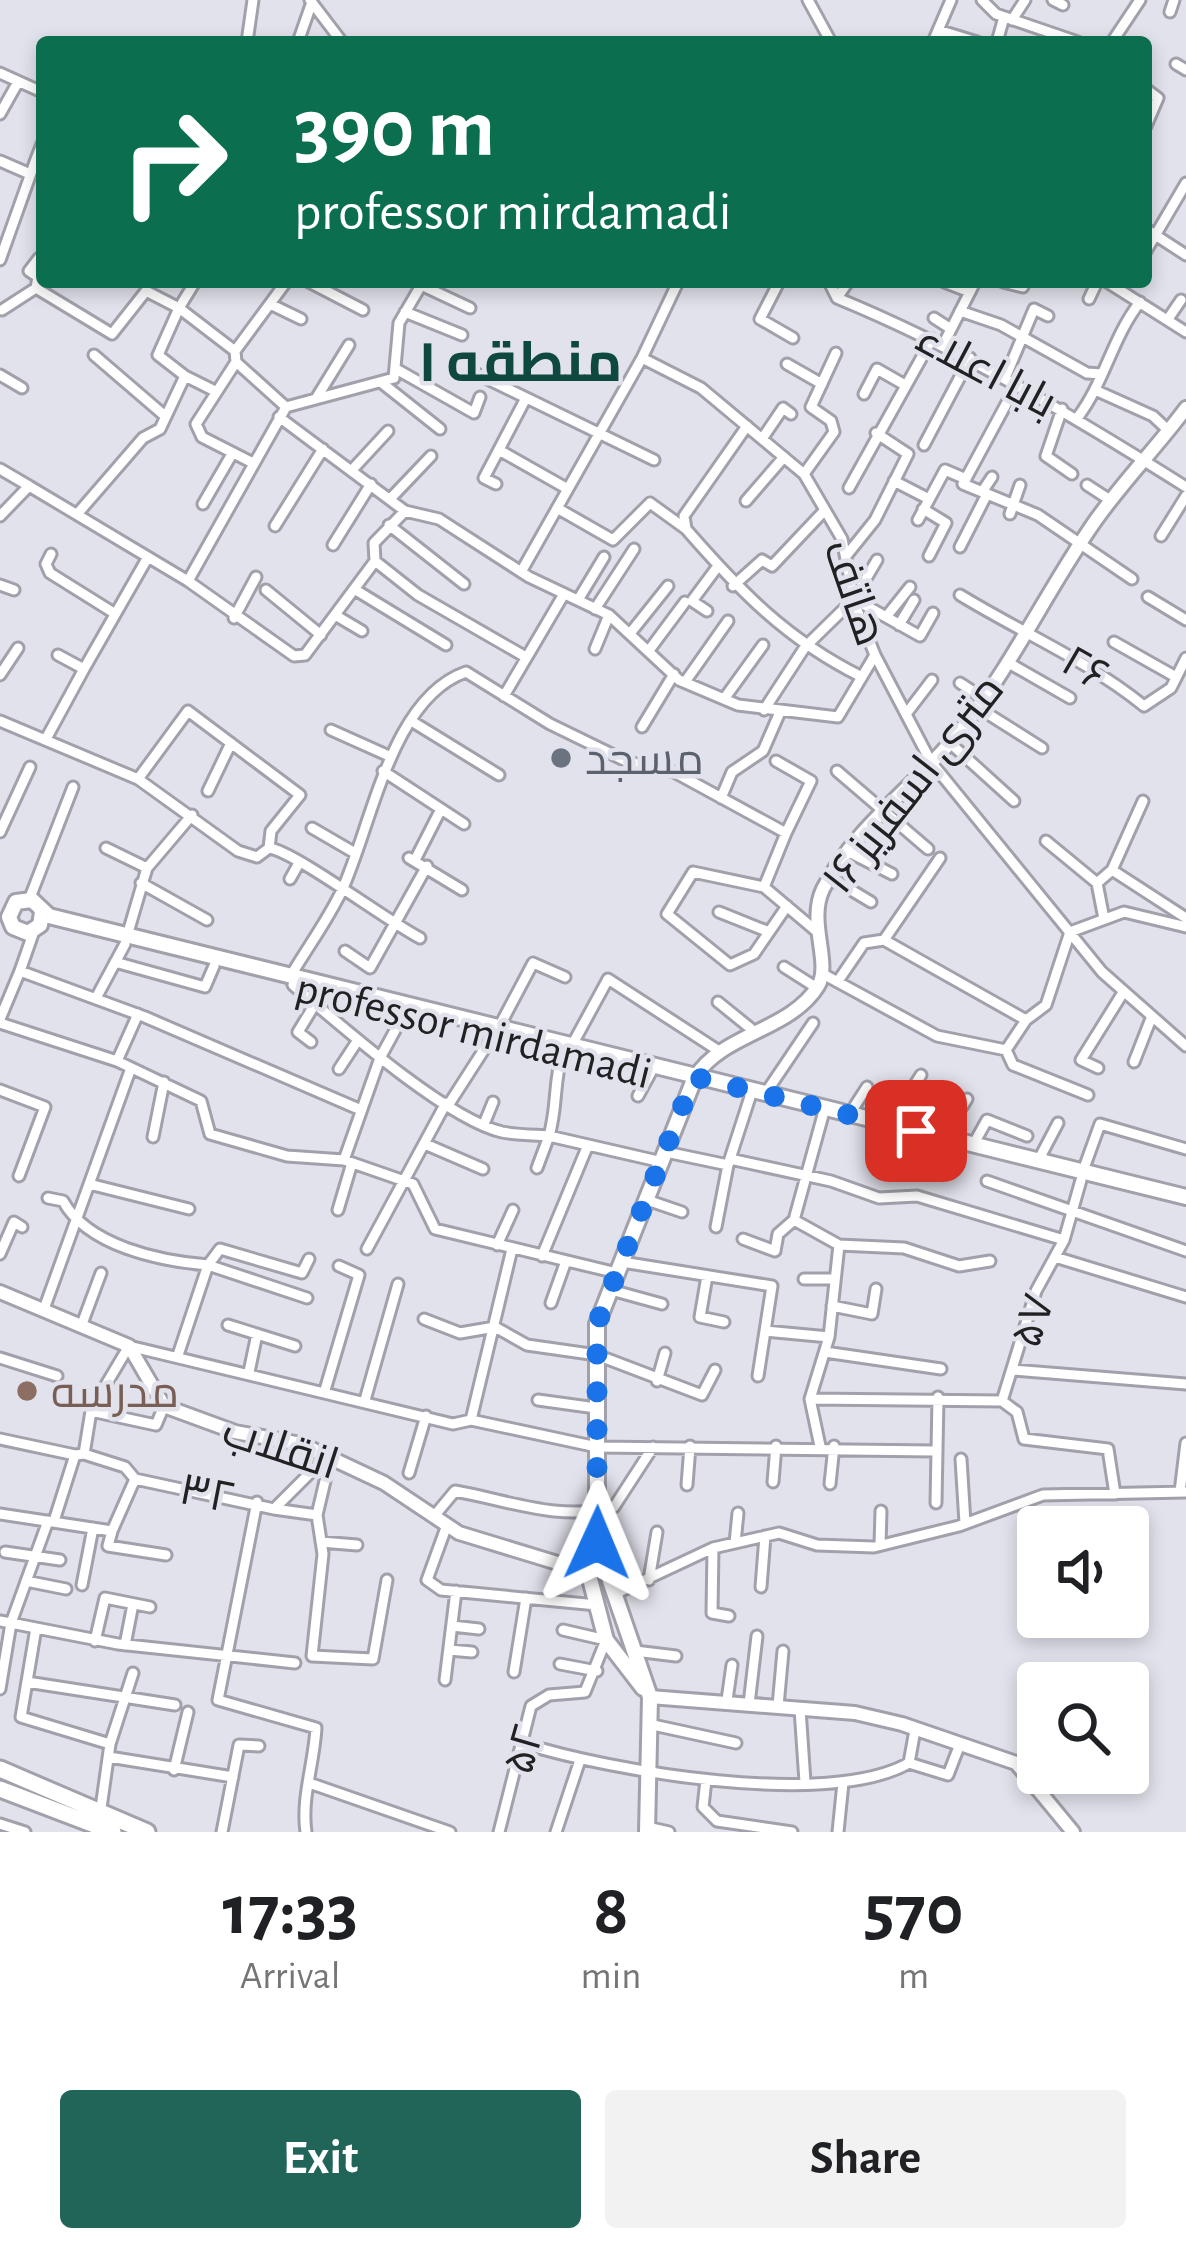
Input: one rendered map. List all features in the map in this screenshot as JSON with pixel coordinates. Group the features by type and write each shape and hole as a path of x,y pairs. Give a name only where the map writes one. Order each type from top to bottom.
{"main road":[{"path":"11,907 18,930 39,923"},
{"path":"11,907 39,923"},
{"name":"professor mirdamadi","path":"39,923 126,940 1038,1161 1186,1206"},
{"name":"professor mirdamadi","path":"126,940 214,966 292,981"},
{"name":"professor mirdamadi","path":"567,1049 694,1080"},
{"path":"647,1830 653,1726 650,1697 598,1546 597,1324 694,1080"},
{"name":"professor mirdamadi","path":"758,1096 1186,1197"},
{"path":"595,1512 585,1544 586,1572 606,1640 650,1697"},
{"path":"597,1605 607,1608 619,1597"},
{"path":"0,1769 101,1808 147,1832"},
{"path":"0,1789 108,1831"}],"street":[{"path":"248,36 253,0"},
{"path":"808,0 829,36"},
{"path":"936,36 951,0"},
{"path":"982,0 1008,18 1056,36"},
{"path":"1000,36 1025,0"},
{"path":"1116,36 1140,0"},
{"path":"312,1 334,36"},
{"path":"300,36 312,1"},
{"path":"820,36 825,24"},
{"path":"938,30 958,36"},
{"path":"0,73 36,90"},
{"path":"0,114 18,82"},
{"path":"0,161 30,174"},
{"path":"0,260 36,166"},
{"path":"1152,231 1164,226 1186,183"},
{"path":"1152,233 1186,255"},
{"path":"1,311 36,288 112,334 142,288"},
{"path":"145,288 179,308 236,356 283,412 323,449 405,511 439,519 521,572 609,615 685,682 724,700 764,710 838,717 875,655"},
{"path":"191,288 158,355 214,391"},
{"path":"251,462 202,437 196,424 282,288"},
{"path":"321,288 363,310"},
{"path":"188,581 283,412 317,397 394,378 405,312 420,288"},
{"path":"430,288 470,308"},
{"path":"521,572 642,358 675,288"},
{"path":"776,288 760,319 793,338"},
{"path":"832,288 837,298 844,288"},
{"path":"849,488 905,385 951,328 972,288"},
{"path":"1089,299 1094,288"},
{"path":"1117,288 1186,332"},
{"path":"1126,294 1128,288"},
{"name":"بابا اعلاء","path":"837,298 970,358 1078,417 1186,487"},
{"path":"1168,319 1181,300"},
{"path":"1078,417 1095,390 1119,329 1140,302"},
{"path":"270,304 301,320"},
{"path":"1005,378 1026,338 1026,323 1034,309 1048,316"},
{"path":"960,311 1026,338 1087,373 1102,374"},
{"path":"405,312 462,334"},
{"path":"934,318 951,328"},
{"path":"1119,329 1133,337"},
{"path":"317,397 349,345"},
{"path":"94,356 165,416"},
{"path":"804,474 834,431 831,422 811,407 834,357 821,356"},
{"name":"هاتف","path":"642,358 701,388 804,474 846,556 854,599 875,655 931,762 1070,932 1124,991 1186,1046"},
{"path":"924,446 970,358"},
{"path":"787,364 822,384"},
{"path":"396,369 474,413 480,397"},
{"path":"864,394 878,369 905,385"},
{"path":"471,371 597,437 655,460"},
{"path":"0,375 22,388"},
{"path":"79,512 143,439 160,429 185,376"},
{"path":"382,383 425,411 440,429"},
{"path":"1017,384 963,484 1082,541 1132,579"},
{"path":"1095,390 1153,416 1169,430"},
{"path":"496,484 484,478 526,398"},
{"path":"763,439 783,408 791,414"},
{"name":"۱۶ متری اسفریز","path":"820,981 816,908 831,878 884,810 950,743 1110,500 1147,461 1186,408"},
{"path":"1062,409 1046,456 1072,474"},
{"path":"686,529 684,516 747,426"},
{"path":"352,470 388,431"},
{"path":"846,556 875,520 908,454 876,433"},
{"path":"275,526 323,449"},
{"path":"499,450 566,488"},
{"path":"203,504 232,454"},
{"path":"390,500 431,456"},
{"path":"746,501 784,457"},
{"path":"0,469 188,581 234,618 294,656 305,655 321,635 375,561 374,543 405,511"},
{"path":"923,509 945,470 966,479"},
{"path":"960,548 992,477"},
{"path":"894,481 946,523 929,556"},
{"path":"333,545 371,484"},
{"path":"1010,509 1020,484"},
{"path":"1087,485 1110,500"},
{"path":"0,516 29,486"},
{"path":"1161,536 1186,496"},
{"path":"557,508 614,540 650,503 686,529 733,586 806,646 862,677"},
{"path":"733,586 762,560 772,566 825,510"},
{"path":"389,525 464,584"},
{"path":"596,609 634,549"},
{"path":"51,554 46,564 50,573 114,613"},
{"path":"47,736 148,557"},
{"path":"578,600 604,557"},
{"path":"764,710 806,646 854,599 878,560"},
{"path":"375,561 418,596 524,656"},
{"path":"707,611 692,601 718,566"},
{"path":"346,570 358,584 446,645"},
{"path":"234,618 256,578"},
{"path":"0,585 14,590"},
{"path":"632,631 668,586"},
{"path":"886,617 910,587"},
{"path":"266,590 321,635"},
{"path":"504,696 564,594"},
{"name":"۲۶","path":"960,595 1023,634 1095,666 1144,706 1171,688 1176,677"},
{"path":"1148,597 1186,620"},
{"path":"854,599 920,636 933,613"},
{"path":"899,625 914,600"},
{"path":"650,649 686,602"},
{"path":"335,615 362,632"},
{"path":"595,649 609,615"},
{"path":"685,682 728,621"},
{"path":"1114,642 1176,677 1186,658"},
{"path":"724,700 763,645"},
{"path":"0,676 18,648"},
{"path":"58,655 84,669"},
{"path":"1006,662 1070,698"},
{"path":"786,833 674,772 628,762 466,673 444,680 389,756 342,890 292,981 380,1058 500,1132 729,1162 879,1198 916,1196 1064,1240"},
{"path":"642,727 674,674"},
{"path":"906,714 932,680"},
{"path":"960,682 1042,748"},
{"path":"761,684 776,692"},
{"path":"138,778 188,711 300,795 266,828 269,848"},
{"path":"721,798 732,772 763,751 780,712"},
{"path":"0,721 47,736 138,778 238,851 257,857 269,848 284,850 420,938"},
{"path":"413,722 499,776"},
{"path":"331,730 389,756"},
{"path":"208,791 231,743"},
{"path":"950,743 1014,801"},
{"path":"764,887 811,781 776,761"},
{"path":"0,832 30,767"},
{"path":"383,771 464,824"},
{"path":"837,772 928,849"},
{"path":"11,907 73,787"},
{"path":"1097,883 1112,870 1143,801"},
{"path":"440,811 412,859 462,890"},
{"path":"96,998 126,940 147,868 192,814"},
{"path":"312,829 355,853"},
{"path":"1046,841 1097,883 1104,920"},
{"path":"106,848 147,868"},
{"path":"849,853 892,874"},
{"path":"884,940 890,921 940,858"},
{"path":"290,878 298,863"},
{"path":"345,950 370,968 427,866"},
{"path":"1112,870 1186,922"},
{"path":"787,907 754,954 730,965 667,914 693,872 764,887 815,930"},
{"path":"831,878 871,902"},
{"path":"141,883 207,920"},
{"path":"719,912 769,932"},
{"path":"1006,1050 1026,1021 1046,1005 1070,932 1124,912 1186,922"},
{"path":"39,923 0,1021 117,1061 201,1101 210,1134 287,1156 348,1162 406,1181 435,1229 566,1262 772,1286 758,1376"},
{"path":"299,929 313,938"},
{"path":"838,981 864,943 884,940 1026,1021"},
{"path":"115,962 205,987 214,966"},
{"path":"367,1249 533,963 565,977"},
{"path":"784,968 820,981 838,981 938,1036 1006,1050"},
{"path":"0,977 18,975 96,998 362,1110"},
{"path":"537,1168 559,1101 553,1084 567,1049 608,979 719,1052"},
{"path":"694,1080 706,1058 754,1032 820,981"},
{"path":"1098,1068 1081,1060 1124,991"},
{"path":"718,1002 754,1032"},
{"path":"311,1042 298,1032 315,1004"},
{"path":"338,1210 362,1110 380,1058 405,1009"},
{"path":"117,1061 138,1014"},
{"path":"1134,1062 1152,1016"},
{"path":"716,1227 729,1162 758,1096 812,1023"},
{"path":"339,1070 358,1040"},
{"path":"1006,1050 1013,1065 1088,1095"},
{"path":"44,1310 131,1067"},
{"path":"638,1096 651,1072"},
{"path":"889,1125 921,1075"},
{"path":"153,1137 164,1082"},
{"path":"849,1115 867,1087"},
{"path":"0,1094 46,1107 19,1176"},
{"path":"942,1138 967,1099"},
{"path":"484,1124 493,1102"},
{"path":"743,1239 775,1251 778,1234 794,1220 823,1115"},
{"path":"972,1145 987,1120 1028,1136"},
{"path":"1038,1161 1058,1123"},
{"name":"۵۷","path":"1002,1401 1036,1292 1064,1240 1100,1124 1186,1149"},
{"path":"425,1144 483,1169"},
{"path":"542,1256 588,1145"},
{"path":"986,1180 1186,1251"},
{"path":"89,1184 189,1209"},
{"path":"47,1198 63,1202 75,1223 128,1248 208,1265 307,1298"},
{"path":"646,1200 682,1212"},
{"path":"497,1245 513,1210"},
{"path":"794,1220 838,1245 904,1248 959,1266 990,1261"},
{"path":"0,1254 14,1222 22,1227"},
{"path":"820,1445 810,1399 829,1337 838,1245"},
{"path":"178,1355 208,1265 220,1249 302,1273 309,1258"},
{"path":"471,1420 512,1249"},
{"path":"1054,1257 1186,1297"},
{"path":"551,1304 566,1262"},
{"path":"325,1390 359,1274 339,1266"},
{"path":"82,1324 100,1273"},
{"path":"707,1276 700,1317 724,1322"},
{"path":"804,1279 835,1279"},
{"path":"365,1400 398,1284"},
{"path":"832,1306 872,1314 876,1288"},
{"path":"610,1290 662,1304"},
{"path":"0,1292 129,1346 453,1424 471,1420 597,1448 820,1445 935,1451"},
{"path":"424,1319 460,1333 495,1327 526,1345 597,1355 702,1395 716,1370"},
{"path":"228,1325 295,1346"},
{"path":"764,1331 829,1337"},
{"path":"249,1372 256,1334"},
{"path":"104,1388 129,1346"},
{"name":"انقلاب","path":"129,1346 164,1406 235,1432 302,1444 441,1520 525,1556 586,1572"},
{"path":"825,1352 941,1369"},
{"path":"657,1381 665,1353"},
{"path":"0,1358 57,1376"},
{"path":"1014,1370 1186,1384"},
{"path":"936,1503 938,1397"},
{"path":"810,1399 1002,1401 1017,1412 1024,1439 1108,1449 1114,1494"},
{"path":"538,1400 596,1408"},
{"path":"0,1689 5,1622 80,1454 91,1411 156,1425 164,1406"},
{"path":"410,1473 426,1416"},
{"name":"۳۲","path":"0,1439 125,1467 135,1479 274,1509 328,1456"},
{"path":"619,1597 713,1548 779,1533 818,1545 880,1545 1043,1496 1183,1492 1186,1443"},
{"path":"687,1485 689,1446"},
{"path":"773,1482 776,1446"},
{"path":"830,1484 833,1446"},
{"path":"597,1605 441,1590 427,1580 441,1520 455,1491 519,1507 595,1512 617,1504 653,1447"},
{"path":"962,1459 965,1523"},
{"path":"135,1479 108,1546 166,1555"},
{"path":"325,1481 317,1515 321,1542 312,1656 373,1659 387,1580"},
{"path":"257,1502 218,1700 316,1728 312,1784 302,1804 306,1832"},
{"path":"274,1509 317,1515"},
{"path":"880,1545 881,1511"},
{"path":"735,1543 738,1513"},
{"path":"0,1514 112,1531"},
{"path":"82,1585 93,1528"},
{"path":"649,1580 656,1532"},
{"path":"761,1587 765,1536"},
{"path":"321,1542 356,1545"},
{"path":"713,1548 712,1613 729,1616"},
{"path":"5,1552 61,1561"},
{"path":"26,1581 66,1589"},
{"path":"445,1680 456,1591"},
{"path":"95,1641 105,1598 149,1607"},
{"path":"514,1672 526,1598"},
{"path":"124,1645 133,1604"},
{"path":"5,1622 95,1641 295,1663"},
{"path":"452,1626 479,1629"},
{"path":"36,1628 21,1717 110,1744"},
{"path":"560,1664 597,1670 606,1640 563,1630"},
{"path":"749,1703 757,1636"},
{"path":"449,1650 472,1652"},
{"path":"635,1651 676,1656"},
{"path":"778,1706 783,1651"},
{"path":"727,1700 732,1665"},
{"name":"۵۲","path":"500,1832 531,1706 550,1695 586,1692 597,1670"},
{"path":"101,1808 110,1744 133,1673"},
{"path":"27,1682 175,1705"},
{"path":"650,1697 855,1712 960,1744 1016,1762 1073,1832"},
{"path":"800,1709 805,1782"},
{"path":"174,1771 188,1712"},
{"path":"653,1726 736,1743"},
{"path":"522,1743 580,1760 706,1780 843,1783 892,1773 909,1763 916,1730"},
{"path":"909,1763 948,1775 960,1744"},
{"path":"222,1832 239,1745 259,1746"},
{"path":"109,1756 174,1771 233,1777"},
{"path":"556,1832 580,1760"},
{"path":"706,1780 704,1807 718,1821 751,1830 792,1832"},
{"path":"838,1832 843,1783"},
{"path":"312,1784 450,1832"},
{"path":"0,1824 22,1832"},
{"path":"647,1830 669,1832"}],"place":[{"name":"مسجد","path":"561,758"},
{"name":"مدرسه","path":"27,1391"}],"district":[{"name":"منطقه ۱","path":"520,361"}],"route":[{"path":"597,1543 597,1324 694,1077 916,1131"}]}
